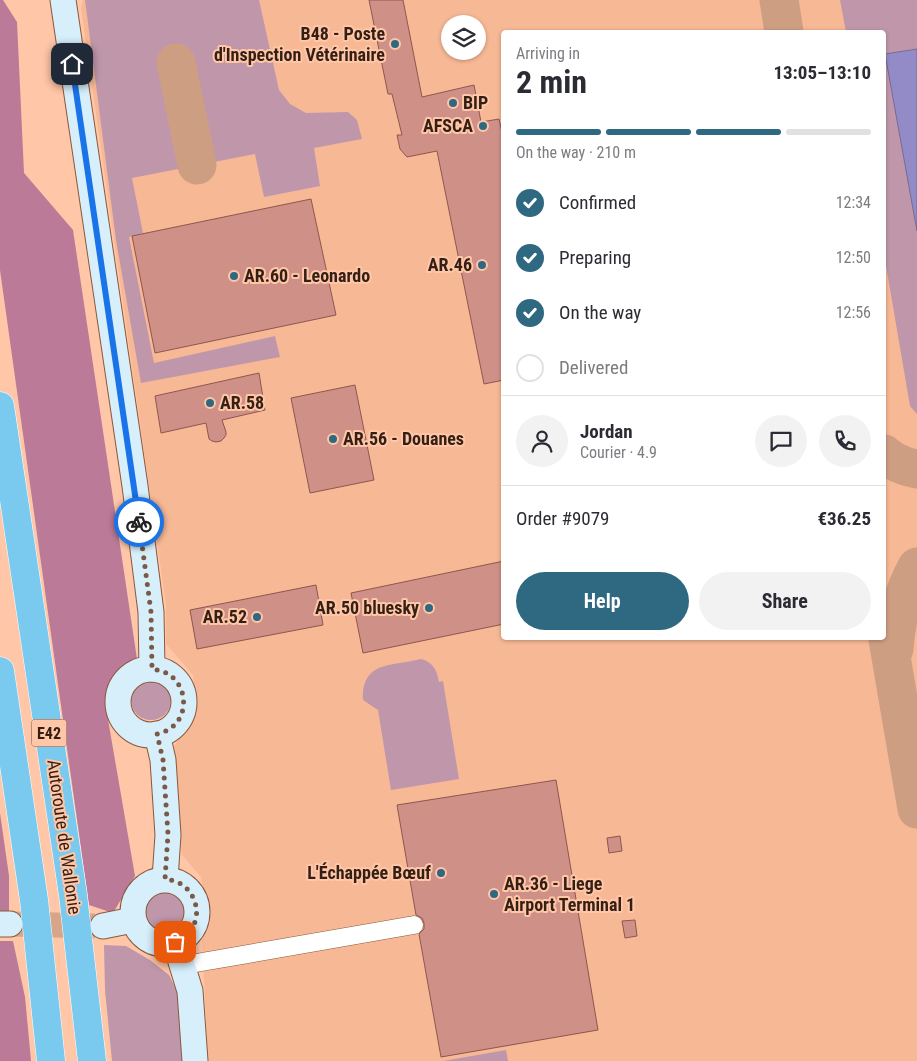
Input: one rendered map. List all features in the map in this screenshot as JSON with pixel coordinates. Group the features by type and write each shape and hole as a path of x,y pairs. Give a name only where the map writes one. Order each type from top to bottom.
{"highway":[{"name":"Autoroute de Wallonie","path":"0,406 73,895 92,1061"},
{"name":"E42","path":"0,671 34,900 51,1061"}],"street":[{"path":"63,0 135,486 151,612 152,669"},
{"path":"152,669 163,671 180,685 184,695 184,704 182,712 173,727 157,734 145,734 134,730 125,721 120,710 119,698 122,687 130,677 140,671 152,669"},
{"path":"157,734 163,760 168,834 165,879"},
{"path":"165,879 177,882 188,889 195,900 197,913 194,925 186,936 175,942 162,944 149,940 139,931 133,920 132,908 136,897 143,887 153,881 165,879"},
{"path":"103,926 133,920"},
{"path":"196,963 414,925"},
{"path":"175,942 190,991 195,1061"}],"shaded area":[{"path":"0,0 3,0 17,22 24,173 73,230 137,659 116,676 106,708 135,876 113,913 89,905 0,270"},
{"path":"83,0 917,0 917,1061 208,1061 202,940 210,923 201,877 182,855 173,748 197,708 193,675 166,644 166,605 81,8"},
{"path":"85,0 259,0 279,90 290,104 306,113 348,112 357,120 362,139 314,148 320,186 264,197 255,154 132,178 143,233 129,237 154,363 275,336 280,357 141,383 116,240"},
{"path":"840,0 917,0 917,414 910,406 886,266 886,30 846,30"},
{"path":"917,49 917,231 886,60 886,54"},
{"path":"421,659 431,664 436,670 439,682 443,681 459,779 391,790 378,710 363,700 364,686 367,678 377,669"},
{"path":"151,680 165,686 171,700 165,714 151,720 137,714 131,700 137,686"},
{"path":"0,813 9,876 9,911 0,911"},
{"path":"165,891 179,897 185,911 179,925 165,931 151,925 145,911 151,897"},
{"path":"0,941 13,941 25,997 31,1061 0,1061"},
{"path":"104,945 126,946 150,960 169,975 180,997 185,1061 112,1061 105,990"},
{"path":"506,1050 508,1061 443,1061"}],"building":[{"path":"369,0 403,0 422,97 474,85 481,122 499,119 501,128 501,381 484,384 437,151 407,157 400,149 397,135 402,135 392,94 388,94"},
{"name":"AR.60 - Leonardo","path":"311,199 336,315 155,353 132,236"},
{"name":"AR.58","path":"259,373 265,410 222,420 226,435 221,441 216,442 209,439 206,423 161,433 155,396"},
{"name":"AR.56 - Douanes","path":"355,385 374,480 310,493 291,398"},
{"name":"AR.50 bluesky","path":"501,562 501,625 363,653 351,593"},
{"name":"AR.52","path":"316,585 323,625 197,649 190,610"},
{"name":"AR.36 - Liege Airport Terminal 1","path":"556,780 598,1030 441,1057 419,934 424,929 424,923 422,918 416,915 397,805"},
{"path":"620,836 622,851 609,853 607,838"},
{"path":"635,920 637,936 625,938 622,921"}],"taxiway":[{"path":"779,0 784,30"},
{"path":"176,63 197,165"},
{"path":"886,455 899,464 917,469"},
{"path":"894,649 896,627 901,606 917,567"},
{"path":"886,628 917,809"}],"tunnel":[{"path":"10,924 95,926"}],"way so far":[{"path":"139,522 151,612 152,669 163,671 172,677 180,685 184,695 184,704 178,720 173,727 157,734 163,760 168,834 165,879 177,882 188,889 195,900 197,913 194,925 186,936 175,942"}],"place":[{"name":"B48 - Poste d'Inspection Vétérinaire","path":"395,44"},
{"name":"BIP","path":"453,103"},
{"name":"AFSCA","path":"483,126"},
{"name":"AR.46","path":"482,265"},
{"name":"AR.60 - Leonardo","path":"234,276"},
{"name":"AR.58","path":"210,403"},
{"name":"AR.56 - Douanes","path":"333,439"},
{"name":"AR.50 bluesky","path":"429,608"},
{"name":"AR.52","path":"257,617"},
{"name":"L'Échappée Bœuf","path":"441,873"},
{"name":"AR.36 - Liege Airport Terminal 1","path":"494,894"}],"route":[{"path":"72,64 139,522"}]}
